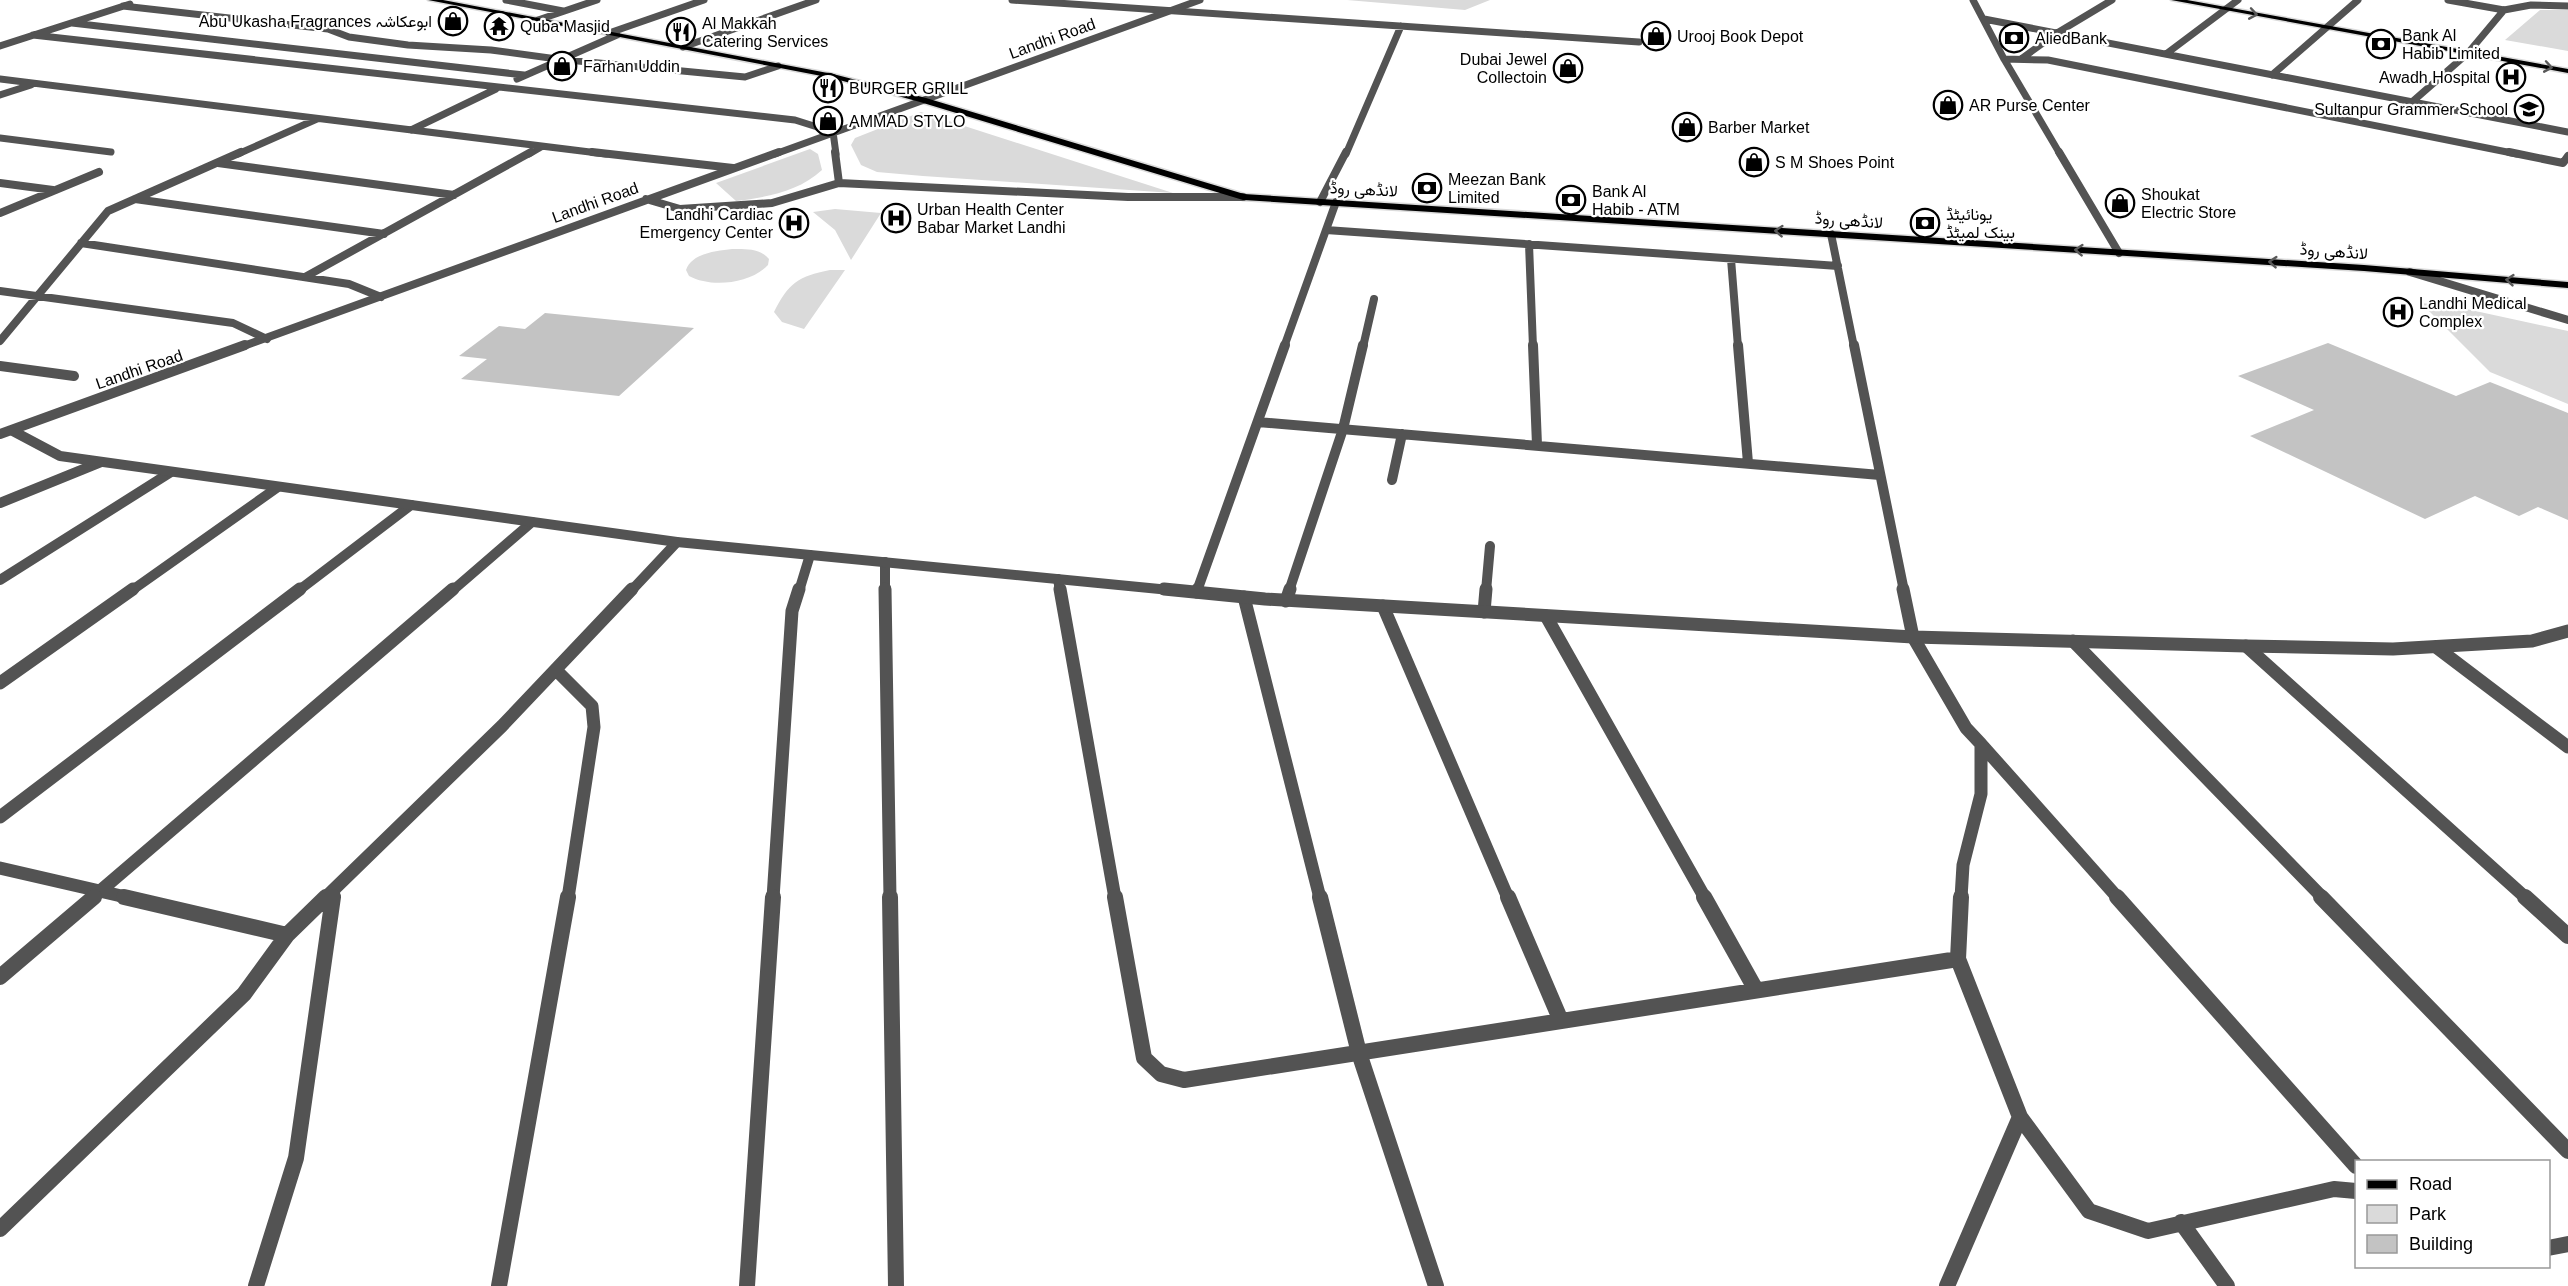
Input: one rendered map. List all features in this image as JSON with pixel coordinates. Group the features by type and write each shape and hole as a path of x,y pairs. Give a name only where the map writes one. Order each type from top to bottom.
{"main road":[{"name":"لانڈھی روڈ","path":"432,0 833,76 923,100 1243,197 2410,272 2568,285"},
{"path":"2175,0 2568,71"}],"street":[{"path":"0,46 142,0"},
{"path":"506,0 565,11"},
{"path":"538,20 597,0"},
{"path":"411,130 613,34 704,0"},
{"path":"683,47 816,0"},
{"path":"1012,0 1639,42"},
{"name":"Landhi Road","path":"5,432 1200,0"},
{"path":"1973,0 2004,59 2119,253"},
{"path":"2021,59 2057,33 2112,0"},
{"path":"2166,54 2238,0"},
{"path":"2272,75 2358,0"},
{"path":"2448,0 2504,10 2531,5 2568,6"},
{"path":"123,6 328,29 349,37 408,45 491,50 558,59 745,77 778,66"},
{"path":"2412,102 2468,52 2504,10"},
{"path":"1984,19 2568,132"},
{"path":"72,23 524,75"},
{"path":"1320,202 1342,162 1401,26"},
{"path":"33,36 795,120 833,132 839,183"},
{"path":"2004,59 2070,65 2563,163 2568,156"},
{"path":"0,79 542,147 733,168"},
{"path":"0,95 35,83"},
{"path":"0,341 108,212 318,119"},
{"path":"0,138 111,152"},
{"path":"305,277 542,147"},
{"path":"218,163 454,195"},
{"path":"0,213 99,172"},
{"path":"0,183 55,190"},
{"path":"646,199 680,209 772,203 839,183 1128,196 1243,197"},
{"path":"135,199 384,234"},
{"path":"1197,592 1336,202"},
{"path":"1326,230 1838,266"},
{"path":"1831,234 1913,637 1966,728 2355,1165"},
{"path":"81,243 349,284 381,297"},
{"path":"1529,244 1537,446"},
{"path":"1731,259 1748,463"},
{"path":"2410,272 2568,320"},
{"path":"0,291 233,322 267,339"},
{"path":"1286,601 1343,429 1374,298"},
{"path":"0,366 74,376"},
{"path":"1258,422 1880,475"},
{"path":"5,432 60,456 676,542 1286,601 1913,637 2246,646 2393,649 2436,647 2532,641 2568,631"},
{"path":"1392,480 1402,434"},
{"path":"0,503 101,462"},
{"path":"0,580 171,472"},
{"path":"0,684 278,487"},
{"path":"0,817 411,505"},
{"path":"0,977 532,522"},
{"path":"0,1229 244,994 287,935 502,726 676,542"},
{"path":"1484,612 1490,546"},
{"path":"747,1286 792,611 810,555"},
{"path":"885,562 897,1286"},
{"path":"1058,579 1144,1058 1153,1070 1168,1077 1184,1080 1958,959"},
{"path":"1244,597 1359,1053 1436,1286"},
{"path":"1383,606 1561,1021"},
{"path":"1546,616 1756,990"},
{"path":"2073,641 2568,1151"},
{"path":"2246,646 2568,936"},
{"path":"2436,647 2568,747"},
{"path":"500,1286 571,882 594,727 592,706 556,670"},
{"path":"1981,744 1981,794 1963,865 1958,959 2020,1117 2089,1211 2148,1231 2334,1189 2355,1191"},
{"path":"0,868 287,935"},
{"path":"256,1286 296,1158 334,890"},
{"path":"1947,1286 2020,1117"},
{"path":"2181,1222 2227,1286"},
{"path":"2550,1248 2568,1244"}],"green space":[{"path":"1347,0 1490,0 1465,10"},
{"path":"2540,10 2568,10 2568,51 2505,40"},
{"path":"921,112 1173,193 877,172 861,165 851,145 855,138"},
{"path":"810,149 818,154 822,170 803,184 782,192 736,201 716,183"},
{"path":"835,209 881,213 851,260 835,230 813,212"},
{"path":"732,249 761,253 769,259 768,265 751,276 730,282 708,282 689,276 686,270 689,264 699,256"},
{"path":"830,270 845,270 804,329 782,322 774,312 789,288 810,275"},
{"path":"2421,303 2457,307 2568,331 2568,404 2490,372"}],"building":[{"path":"545,313 694,328 619,396 461,379 487,359 459,356 499,326 525,329"},
{"path":"2328,343 2456,396 2490,382 2568,413 2568,520 2538,507 2519,516 2475,496 2425,519 2250,436 2314,410 2238,376"}],"place":[{"name":"Abu Ukasha Fragrances ابوعکاشہ","path":"453,21"},
{"name":"Quba Masjid","path":"499,26"},
{"name":"Al Makkah Catering Services","path":"681,32"},
{"name":"Urooj Book Depot","path":"1656,36"},
{"name":"AliedBank","path":"2014,38"},
{"name":"Bank Al Habib Limited","path":"2381,44"},
{"name":"Farhan Uddin","path":"562,66"},
{"name":"Dubai Jewel Collectoin","path":"1568,68"},
{"name":"Awadh Hospital","path":"2511,77"},
{"name":"BURGER GRILL","path":"828,88"},
{"name":"AR Purse Center","path":"1948,105"},
{"name":"Sultanpur Grammer School","path":"2529,109"},
{"name":"AMMAD STYLO","path":"828,121"},
{"name":"Barber Market","path":"1687,127"},
{"name":"S M Shoes Point","path":"1754,162"},
{"name":"Meezan Bank Limited","path":"1427,188"},
{"name":"Bank Al Habib - ATM","path":"1571,200"},
{"name":"Shoukat Electric Store","path":"2120,203"},
{"name":"Urban Health Center Babar Market Landhi","path":"896,218"},
{"name":"Landhi Cardiac Emergency Center","path":"794,223"},
{"name":"یونائیٹڈ بینک لمیٹڈ","path":"1925,223"},
{"name":"Landhi Medical Complex","path":"2398,312"}]}
